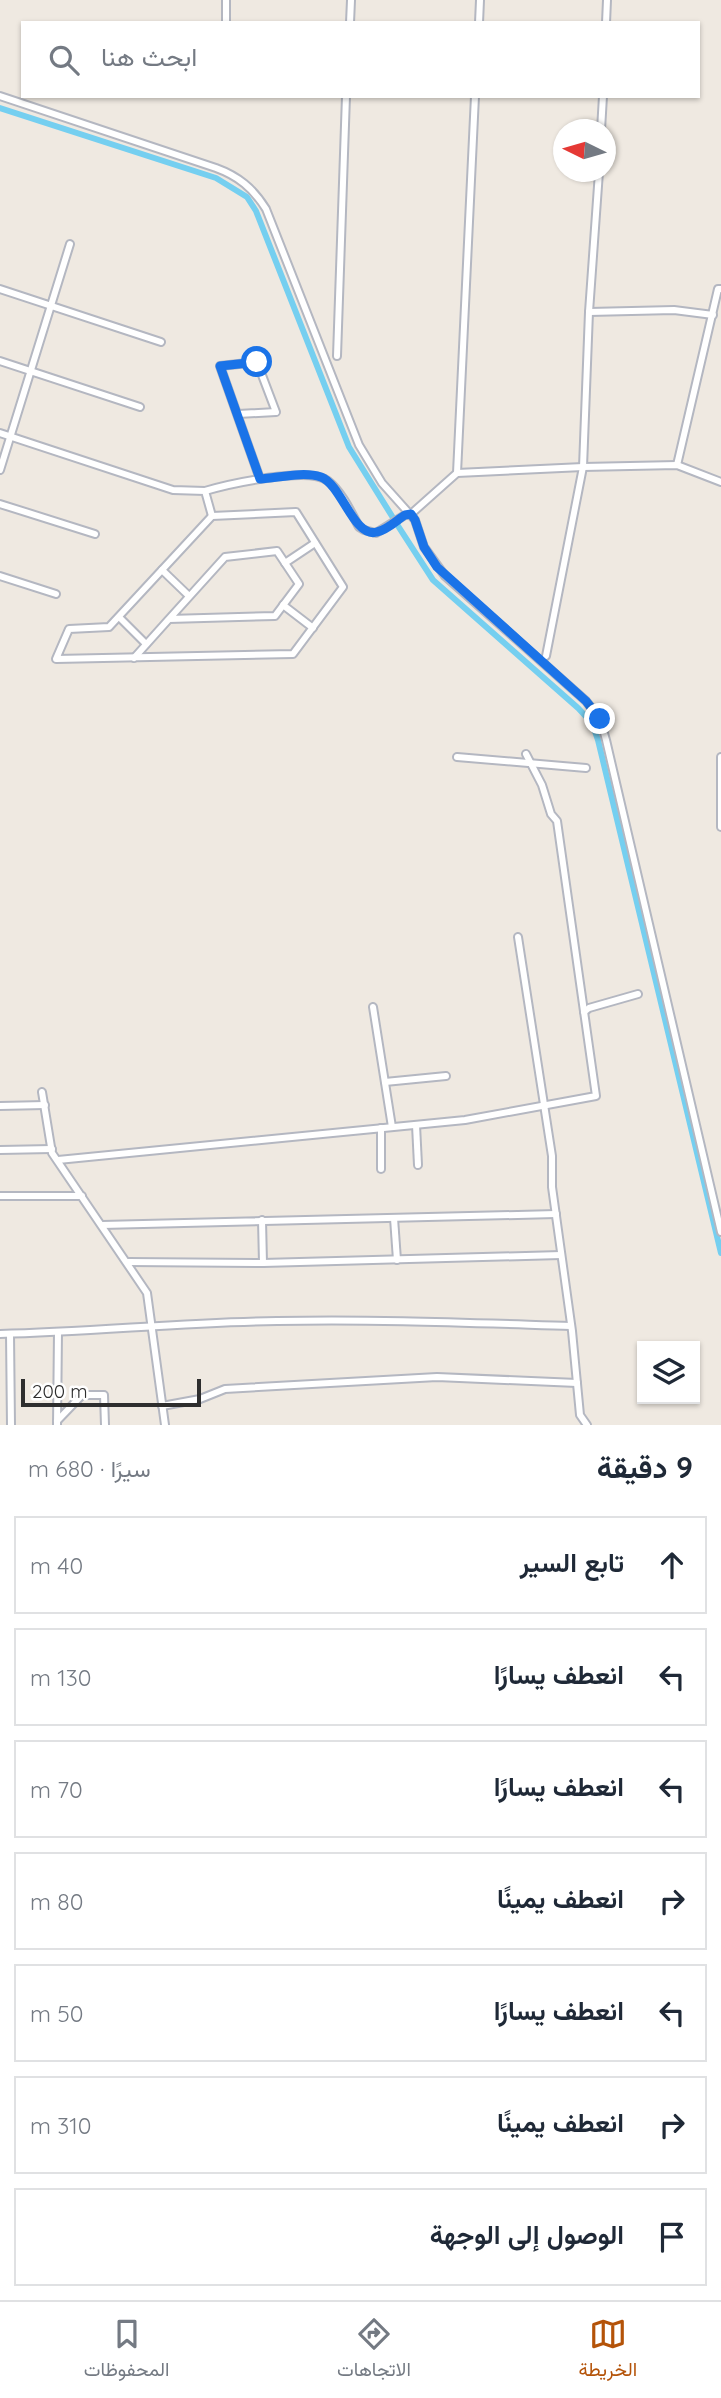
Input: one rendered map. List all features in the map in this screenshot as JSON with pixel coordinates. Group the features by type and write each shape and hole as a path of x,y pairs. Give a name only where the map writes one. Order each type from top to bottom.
{"street":[{"path":"226,0 226,21"},
{"path":"350,21 351,0"},
{"path":"479,21 480,0"},
{"path":"606,21 607,0"},
{"path":"0,96 216,168 239,178 250,187 266,209 359,445 382,483 415,520 424,547 437,567 586,701 600,719 721,1232"},
{"path":"337,356 346,98"},
{"path":"457,473 475,98"},
{"path":"600,98 601,119"},
{"path":"546,656 583,467 589,312 599,182"},
{"path":"0,470 70,244"},
{"path":"0,289 161,342"},
{"path":"677,465 718,289 721,289"},
{"path":"589,312 674,310 713,315"},
{"path":"0,361 139,407"},
{"path":"238,414 276,412 257,362 220,366 260,479"},
{"path":"0,433 173,490 205,491 260,479 305,475 323,478 336,489 359,527 370,533 376,533 408,514 457,473 677,465 721,482"},
{"path":"205,491 212,516"},
{"path":"0,504 95,534"},
{"path":"296,512 315,543 343,587 293,654 56,659 69,629 109,627 212,516 296,512"},
{"path":"285,563 315,543"},
{"path":"134,658 169,618 225,556 277,551 299,584 275,616 169,618"},
{"path":"162,570 189,596"},
{"path":"0,576 56,594"},
{"path":"283,605 313,628"},
{"path":"119,617 146,644"},
{"path":"58,1160 465,1120 596,1096 557,821 551,814 542,785 527,754"},
{"path":"457,757 586,768"},
{"path":"721,757 721,827"},
{"path":"518,937 552,1156 556,1214 580,1415 587,1425"},
{"path":"584,1012 589,1008 638,993"},
{"path":"373,1007 392,1127"},
{"path":"385,1083 446,1076"},
{"path":"42,1091 52,1149 147,1293 165,1425"},
{"path":"0,1106 45,1105"},
{"path":"416,1125 418,1165"},
{"path":"381,1128 381,1169"},
{"path":"0,1150 52,1149"},
{"path":"0,1196 82,1196"},
{"path":"102,1225 556,1214"},
{"path":"394,1217 397,1259"},
{"path":"262,1220 263,1263"},
{"path":"128,1262 263,1263 561,1255"},
{"path":"0,1334 276,1321 571,1326"},
{"path":"57,1423 58,1332"},
{"path":"0,1418 10,1422 10,1334"},
{"path":"0,1376 10,1376"},
{"path":"162,1406 200,1399 225,1389 404,1378 577,1384"},
{"path":"57,1423 82,1395 104,1395 105,1425"}],"waterway":[{"path":"0,108 216,178 247,197 256,211 349,447 433,580 592,723 721,1253"}],"route":[{"path":"257,362 220,366 260,479 305,475 323,478 336,489 359,527 370,533 376,533 411,514 430,558 445,576 586,701 600,719"}]}
